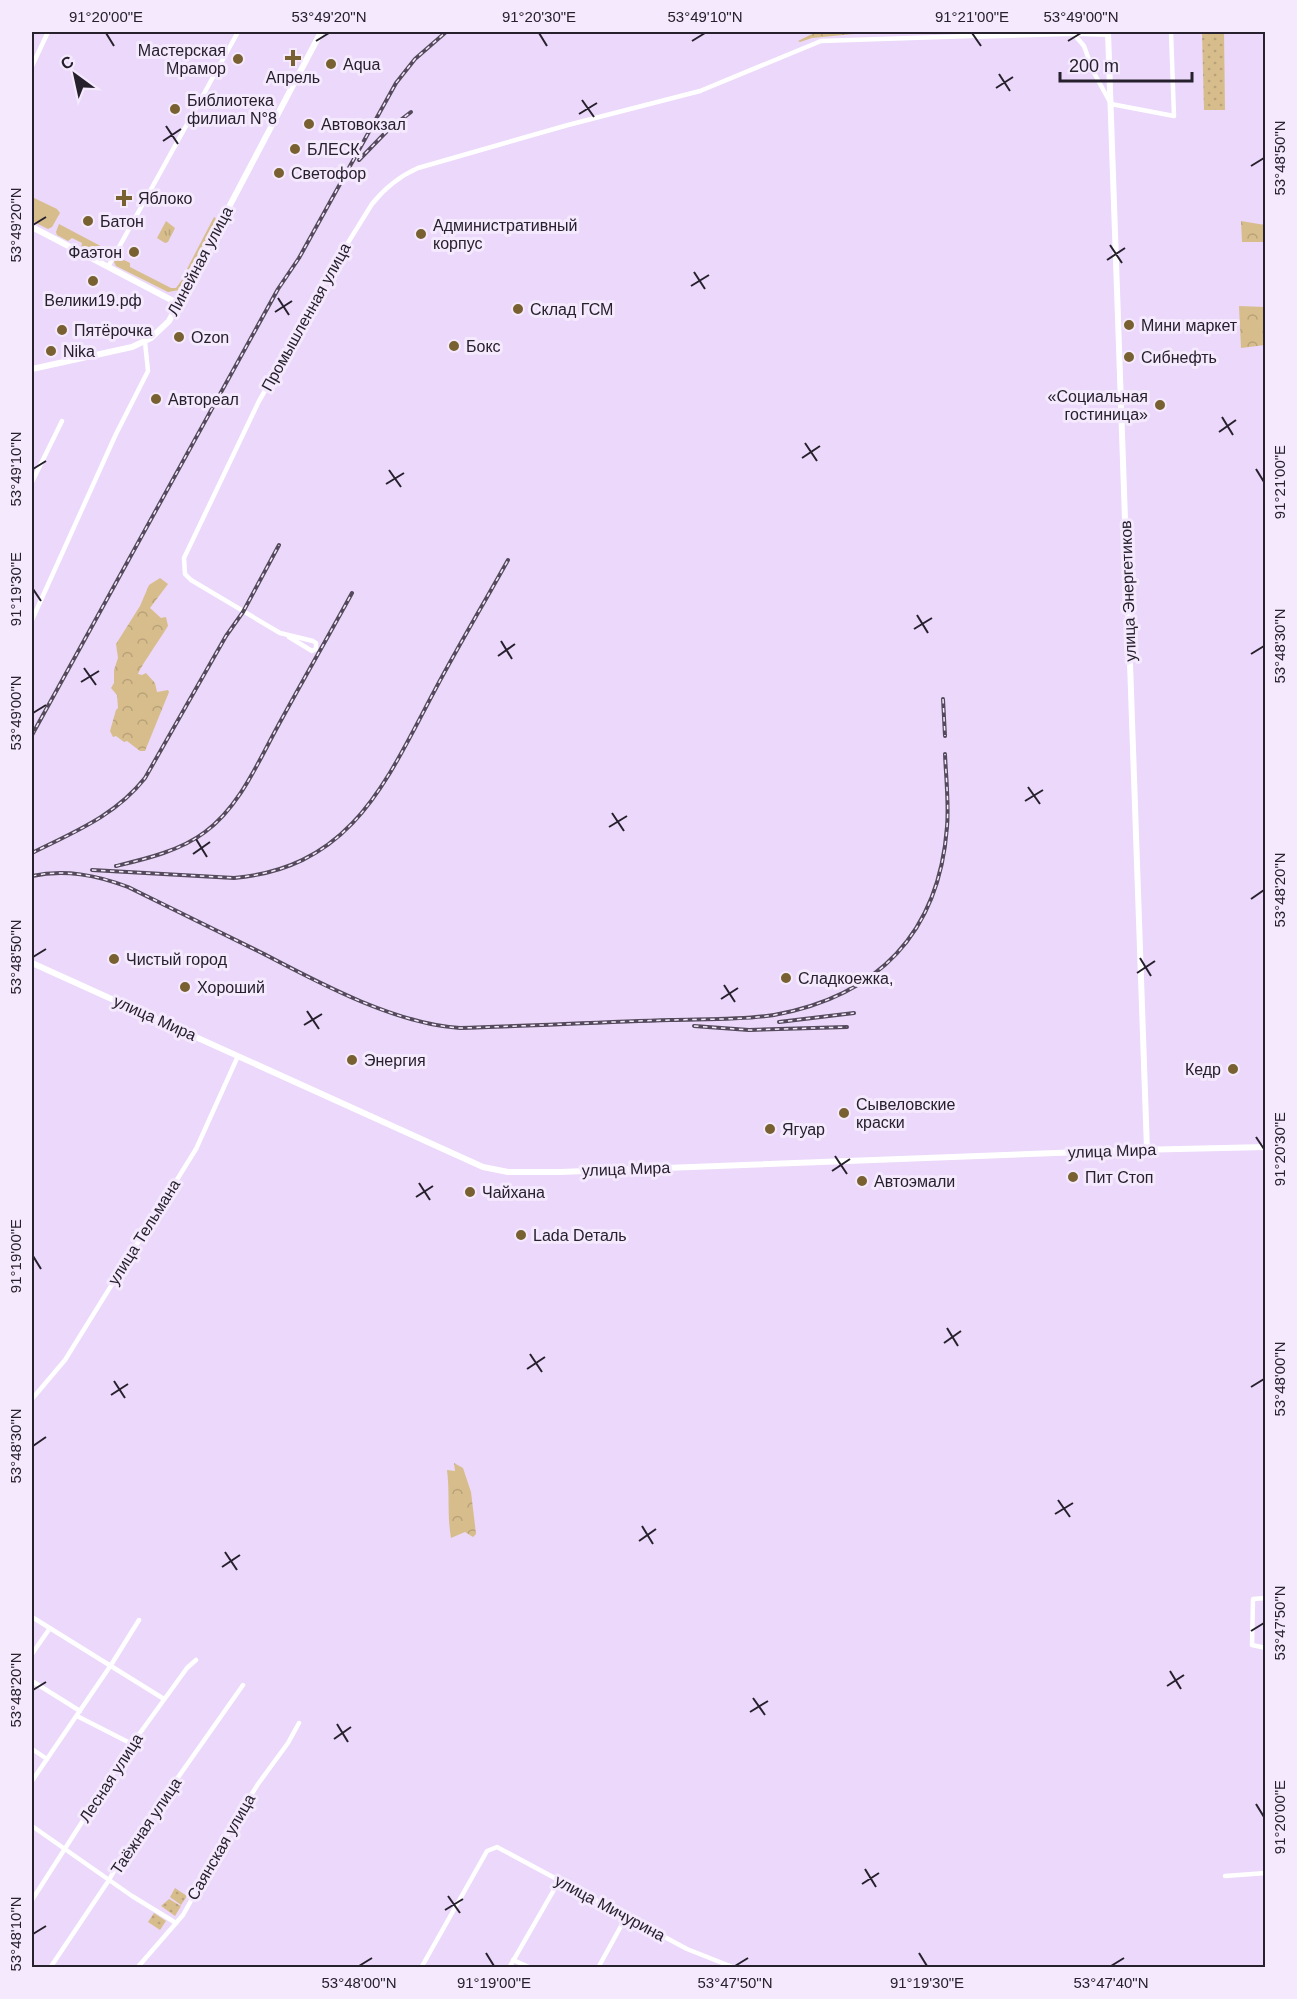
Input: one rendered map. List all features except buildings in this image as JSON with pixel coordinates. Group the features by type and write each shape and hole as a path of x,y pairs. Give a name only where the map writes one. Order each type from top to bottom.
{"main road":[{"name":"Линейная улица","path":"145,342 169,321 179,304 321,32"},
{"path":"963,32 976,36 1108,33"},
{"name":"улица Энергетиков","path":"1108,33 1147,1150"},
{"path":"32,227 179,304"},
{"path":"32,369 132,347 145,342"},
{"name":"улица Мира","path":"32,963 238,1054 483,1167 508,1172 1266,1147"}],"street":[{"path":"32,66 48,32"},
{"path":"108,267 238,32"},
{"path":"1073,33 1084,46 1093,71 1112,104 1174,116 1172,32"},
{"name":"Промышленная улица","path":"289,637 313,641 316,643 316,649 308,650 191,580 185,574 184,558 259,401 288,351 313,298 372,204 400,177 418,168 568,125 700,91 821,40 976,36"},
{"path":"32,620 116,434 148,371 145,342"},
{"path":"32,482 62,422"},
{"name":"улица Тельмана","path":"32,1399 65,1360 196,1149 238,1054"},
{"path":"1266,1598 1253,1599 1251,1616 1252,1645 1266,1648"},
{"path":"32,1617 164,1699"},
{"path":"32,1780 139,1620"},
{"path":"32,1654 50,1628"},
{"name":"Лесная улица","path":"32,1900 132,1744 187,1668 196,1660"},
{"path":"32,1681 78,1713 132,1744"},
{"name":"Таёжная улица","path":"50,1968 122,1857 243,1685"},
{"name":"Саянская улица","path":"137,1968 183,1915 241,1811 288,1743 299,1723"},
{"path":"32,1749 47,1759"},
{"path":"32,1826 176,1923"},
{"name":"улица Мичурина","path":"421,1968 487,1851 497,1847 687,1949 735,1968"},
{"path":"1225,1876 1266,1873"},
{"path":"509,1968 559,1881"},
{"path":"598,1968 626,1917"},
{"path":"513,1960 531,1968"}],"green space":[{"path":"816,32 851,32 853,34 798,41"},
{"path":"1202,32 1224,32 1225,110 1204,110"},
{"path":"32,197 57,209 60,213 52,227 48,229 32,221"},
{"path":"214,217 218,220 191,273 188,273 187,269"},
{"path":"166,221 175,228 168,242 165,243 157,238"},
{"path":"1241,221 1265,225 1265,242 1242,242"},
{"path":"59,224 110,251 107,257 103,258 81,248 82,243 72,238 68,241 57,235"},
{"path":"120,258 130,263 130,267 171,288 176,288 184,277 188,280 179,290 168,292 116,266 114,262"},
{"path":"1239,306 1265,307 1265,345 1241,348"},
{"path":"160,578 168,584 150,608 161,618 166,617 168,626 138,674 146,673 155,683 157,692 168,690 169,692 145,751 140,751 127,741 113,737 110,731 118,708 117,695 111,688 118,658 116,644 140,606 149,585"},
{"path":"454,1463 463,1468 471,1492 476,1534 473,1537 465,1532 451,1538 447,1470 455,1471"},
{"path":"175,1888 187,1896 181,1905 170,1897"},
{"path":"169,1899 181,1906 175,1916 161,1906"},
{"path":"154,1913 166,1921 160,1930 148,1922"}],"railway":[{"path":"32,735 278,289 299,258 396,83 415,59 446,32"},
{"path":"359,160 389,129 411,112"},
{"path":"32,853 107,813 121,803 145,778 226,636 243,612 279,545"},
{"path":"92,870 234,878 275,870 309,857 337,838 361,814 381,786 508,560"},
{"path":"116,866 162,854 185,844 205,832 228,810 256,768 352,593"},
{"path":"943,699 945,736"},
{"path":"32,876 56,873 80,874 128,887 334,990 385,1011 436,1025 460,1028 762,1017 811,1006 844,993 872,975 896,954 916,928 931,898 942,865 948,818 945,754"},
{"path":"779,1022 854,1013"},
{"path":"694,1026 749,1030 847,1027"}],"place":[{"name":"Апрель","path":"293,58"},
{"name":"Мастерская Мрамор","path":"238,59"},
{"name":"Aqua","path":"331,64"},
{"name":"Библиотека филиал N°8","path":"175,109"},
{"name":"Автовокзал","path":"309,124"},
{"name":"БЛЕСК","path":"295,149"},
{"name":"Светофор","path":"279,173"},
{"name":"Яблоко","path":"124,198"},
{"name":"Батон","path":"88,221"},
{"name":"Административный корпус","path":"421,234"},
{"name":"Фаэтон","path":"134,252"},
{"name":"Велики19.рф","path":"93,281"},
{"name":"Склад ГСМ","path":"518,309"},
{"name":"Мини маркет","path":"1129,325"},
{"name":"Пятёрочка","path":"62,330"},
{"name":"Ozon","path":"179,337"},
{"name":"Бокс","path":"454,346"},
{"name":"Nika","path":"51,351"},
{"name":"Сибнефть","path":"1129,357"},
{"name":"Автореал","path":"156,399"},
{"name":"«Социальная гостиница»","path":"1160,405"},
{"name":"Чистый город","path":"114,959"},
{"name":"Сладкоежка,","path":"786,978"},
{"name":"Хороший","path":"185,987"},
{"name":"Энергия","path":"352,1060"},
{"name":"Кедр","path":"1233,1069"},
{"name":"Сывеловские краски","path":"844,1113"},
{"name":"Ягуар","path":"770,1129"},
{"name":"Пит Стоп","path":"1073,1177"},
{"name":"Автоэмали","path":"862,1181"},
{"name":"Чайхана","path":"470,1192"},
{"name":"Lada Dеталь","path":"521,1235"}]}
